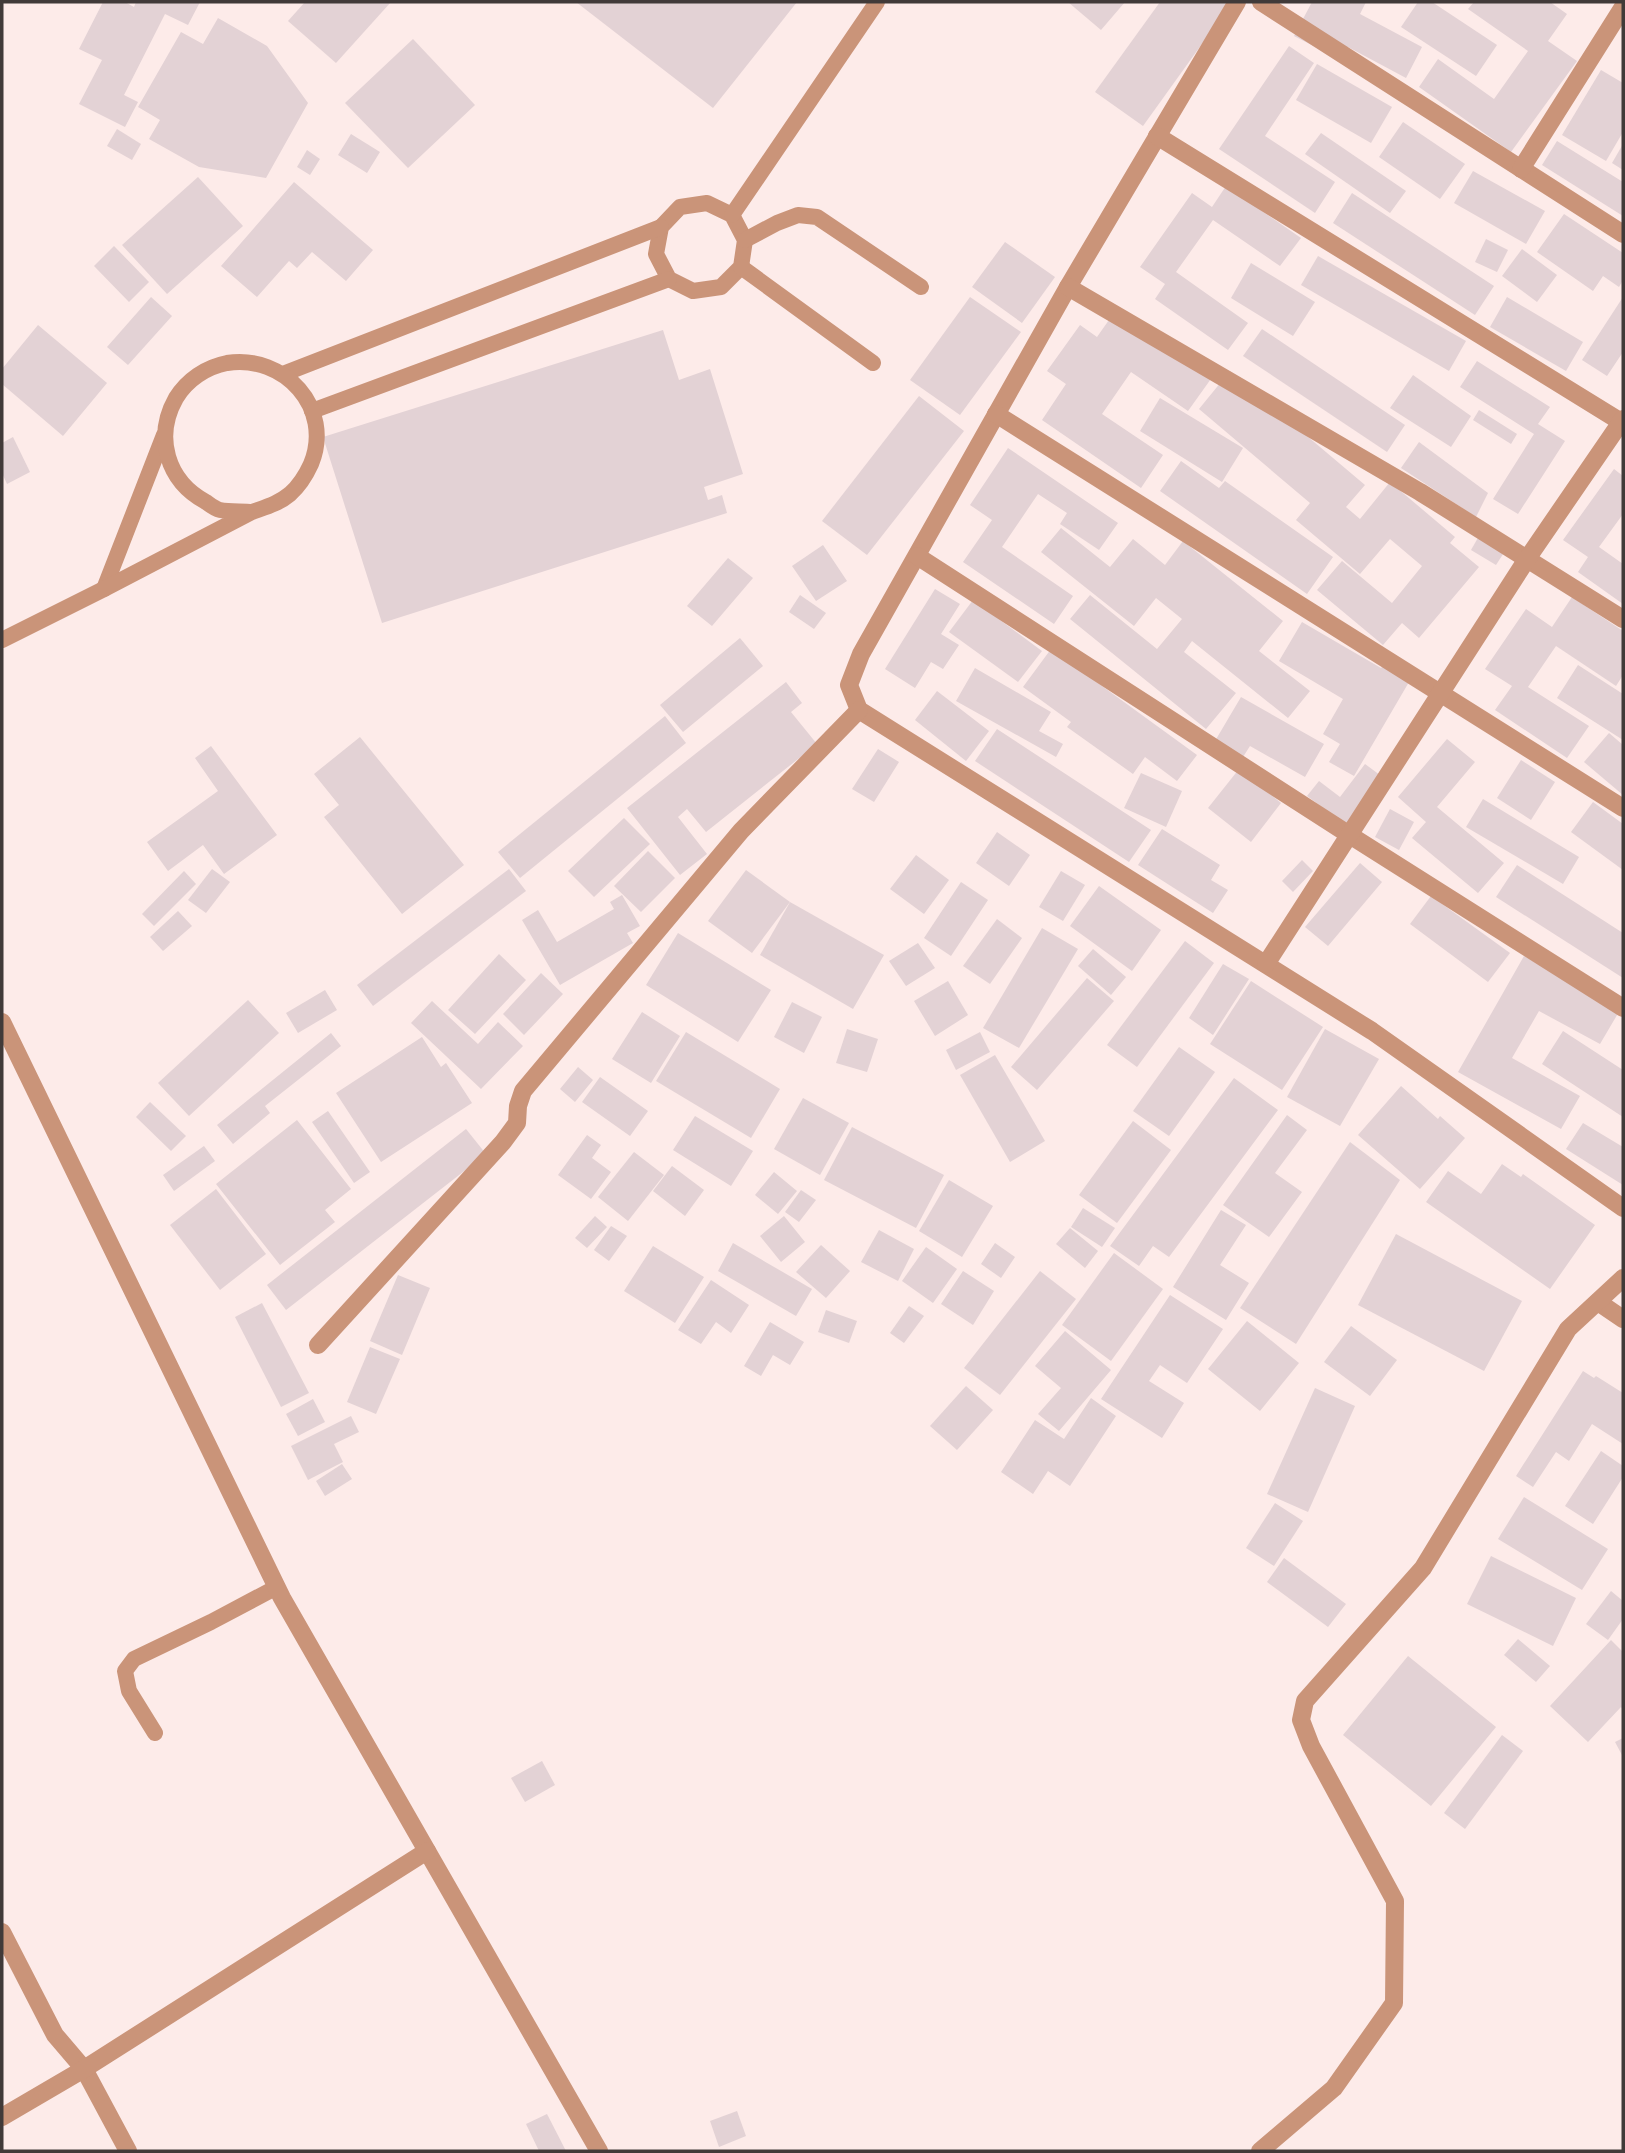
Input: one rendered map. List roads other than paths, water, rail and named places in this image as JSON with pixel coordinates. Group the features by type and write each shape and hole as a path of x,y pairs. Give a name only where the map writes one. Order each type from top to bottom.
{"street":[{"path":"1237,2 1068,287 861,654 849,685 859,710 1372,1031 1623,1208"},
{"path":"1261,2 1623,234"},
{"path":"1521,169 1623,7"},
{"path":"1157,136 1623,422 1527,559 1266,964"},
{"path":"1068,287 1420,492 1623,619"},
{"path":"996,414 1623,808"},
{"path":"917,556 1348,835 1623,1008"},
{"path":"318,1345 503,1142 517,1124 518,1106 523,1091 741,831 859,710"},
{"path":"2,1022 276,1587 599,2151"},
{"path":"1260,2151 1334,2088 1394,2003 1395,1902 1311,1746 1301,1720 1305,1701 1423,1568 1569,1329 1623,1278"},
{"path":"1598,1302 1623,1319"},
{"path":"2,2117 84,2069 427,1851"},
{"path":"2,1932 55,2035 84,2069 128,2151"}],"lane":[{"path":"732,215 877,2"},
{"path":"283,374 661,227 680,207 707,203 732,215 744,240 741,267 721,287 693,291 669,279 656,254 661,227"},
{"path":"744,240 799,215 817,217 921,287"},
{"path":"741,267 873,363"},
{"path":"312,411 669,279"},
{"path":"2,640 104,589 252,512 273,505 292,493 306,475 314,455 316,433 312,411 300,390 283,374 263,364 240,361 217,365 197,375 181,391 169,410 164,433 104,589"},
{"path":"164,433 170,466 190,493 219,510 252,512"},
{"path":"155,1733 129,1691 125,1671 134,1659 276,1587"}]}
